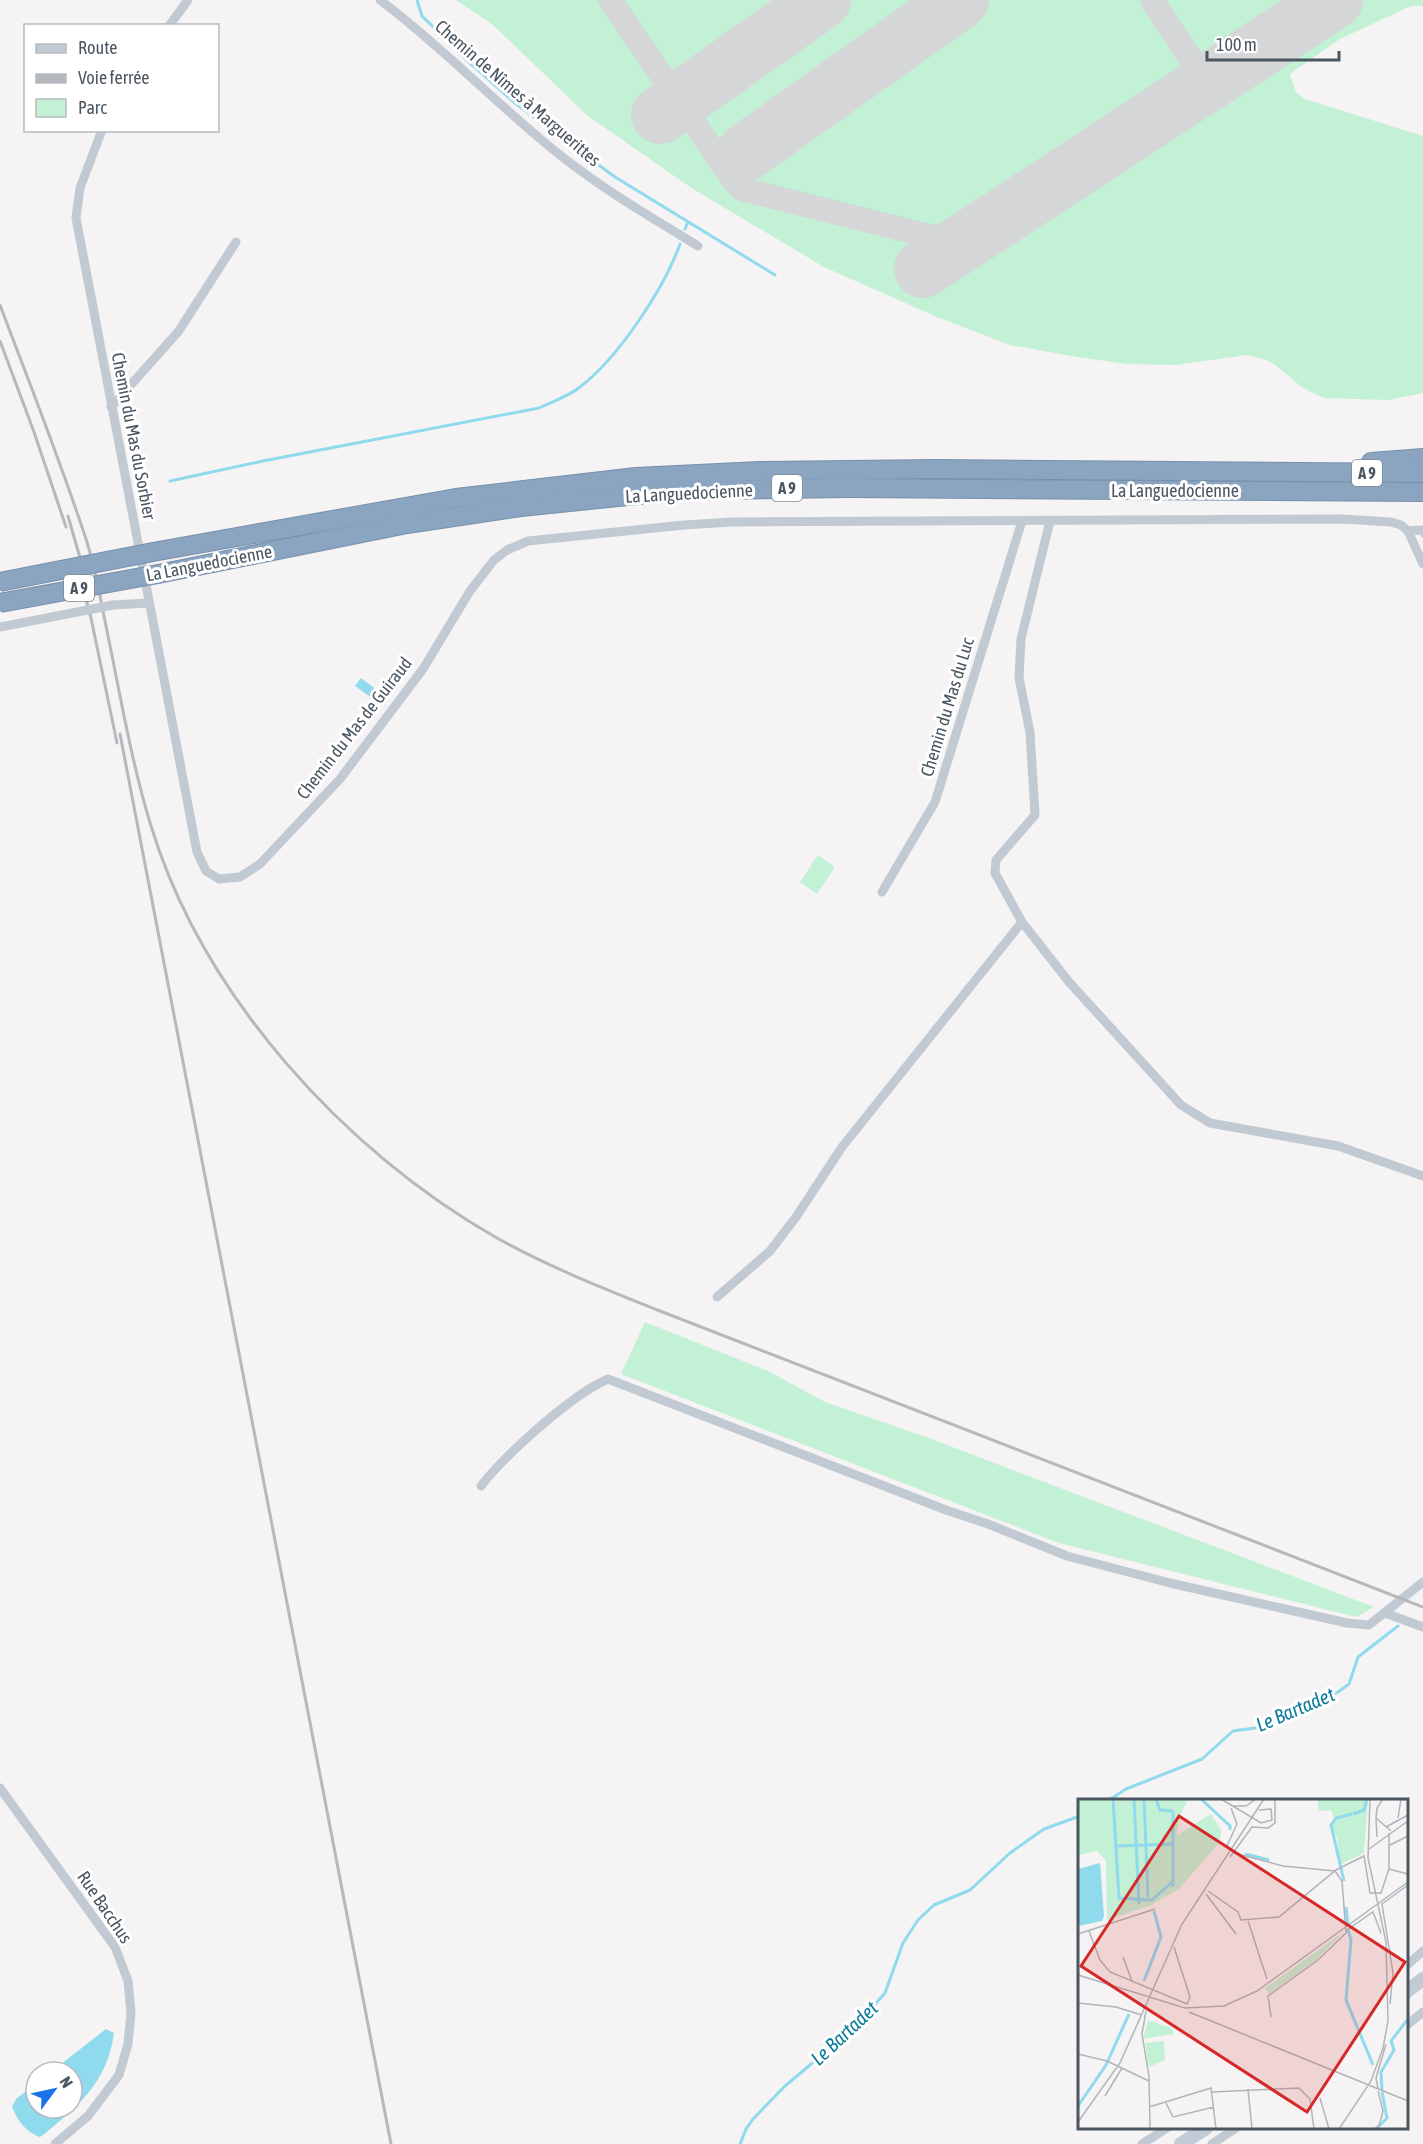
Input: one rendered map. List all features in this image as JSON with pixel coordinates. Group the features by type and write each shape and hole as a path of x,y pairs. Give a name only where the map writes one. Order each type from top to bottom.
{"highway":[{"path":"1312,472 1342,464 1423,458"},
{"name":"La Languedocienne","path":"0,582 456,498 636,477 760,471 937,469 1423,473"},
{"name":"La Languedocienne","path":"0,603 407,524 521,507 638,495 725,490 849,488 1423,492"}],"main road":[{"path":"1408,1991 1423,1979"},
{"path":"1181,2144 1203,2129"}],"street":[{"path":"170,24 188,0"},
{"name":"Chemin de Nîmes à Marguerittes","path":"380,0 414,25 485,91 560,155 614,195 698,246"},
{"name":"Chemin du Mas du Sorbier","path":"101,132 80,188 76,218 148,603"},
{"path":"111,407 178,332 236,242"},
{"name":"Chemin du Mas de Guiraud","path":"148,603 197,852 206,871 219,879 240,877 260,864 340,779 423,669 470,591 494,560 507,550 528,542 732,522 1368,520 1395,523 1408,531"},
{"name":"Chemin du Mas du Luc","path":"882,892 935,802 1022,521"},
{"path":"1050,521 1022,639 1019,678 1030,732 1035,815 996,860 995,873 1022,922 1069,982 1181,1105 1210,1123 1338,1146 1423,1176"},
{"path":"1423,530 1408,531 1423,564"},
{"path":"0,627 113,604 148,603"},
{"path":"717,1297 770,1251 796,1217 842,1147 1022,922"},
{"path":"482,1486 490,1475 527,1439 592,1386 608,1379 1067,1556 1170,1583 1347,1623 1369,1625 1423,1582"},
{"path":"1385,1612 1423,1627"},
{"name":"Rue Bacchus","path":"0,1788 115,1947 128,1981 130,2023 128,2044 119,2075 88,2116 55,2144"},
{"path":"1408,1965 1423,1952"},
{"path":"1408,2025 1423,2012"},
{"path":"1142,2144 1164,2129"},
{"path":"1212,2144 1233,2129"}],"green space":[{"path":"456,0 1423,0 1423,6 1411,6 1340,39 1290,74 1296,92 1305,99 1423,136 1423,393 1389,400 1324,398 1303,388 1274,364 1247,355 1175,365 1127,364 1010,345 937,317 824,267 693,189 588,116 492,24"},
{"path":"818,855 835,867 817,894 800,882"},
{"path":"645,1322 770,1372 825,1402 926,1437 1374,1607 1356,1617 1059,1543 621,1374"}],"water":[{"path":"361,678 377,690 372,698 355,686"},
{"path":"106,2029 114,2033 105,2066 84,2098 84,2060 66,2060"},
{"path":"24,2093 24,2120 60,2120 40,2137 19,2120 12,2106"}],"waterway":[{"path":"417,0 422,16 515,103 615,177 775,275"},
{"path":"685,229 688,222"},
{"path":"170,481 539,408 560,399 576,390 595,374 624,341 663,281 680,244"},
{"name":"Le Bartadet","path":"1111,1799 1126,1789 1202,1759 1233,1731 1262,1727 1338,1692 1349,1684 1358,1657 1398,1626"},
{"name":"Le Bartadet","path":"740,2144 753,2119 785,2086 853,2029 885,1993 903,1943 918,1920 934,1905 970,1890 1010,1853 1044,1829 1078,1817"}],"taxiway":[{"path":"610,0 734,181 742,189 961,244"},
{"path":"1152,0 1206,82"},
{"path":"724,167 746,152"}],"runway":[{"path":"660,115 822,0"},
{"path":"746,152 960,0"},
{"path":"923,269 1334,0"}],"railway":[{"path":"0,305 55,451 89,550 138,777 151,826 175,889 205,950 243,1008 286,1063 334,1114 386,1161 440,1202 497,1238 557,1268 660,1311 1423,1607"},
{"path":"0,341 66,527"},
{"path":"68,516 91,596"},
{"path":"83,588 117,743"},
{"path":"120,734 391,2144"}]}
